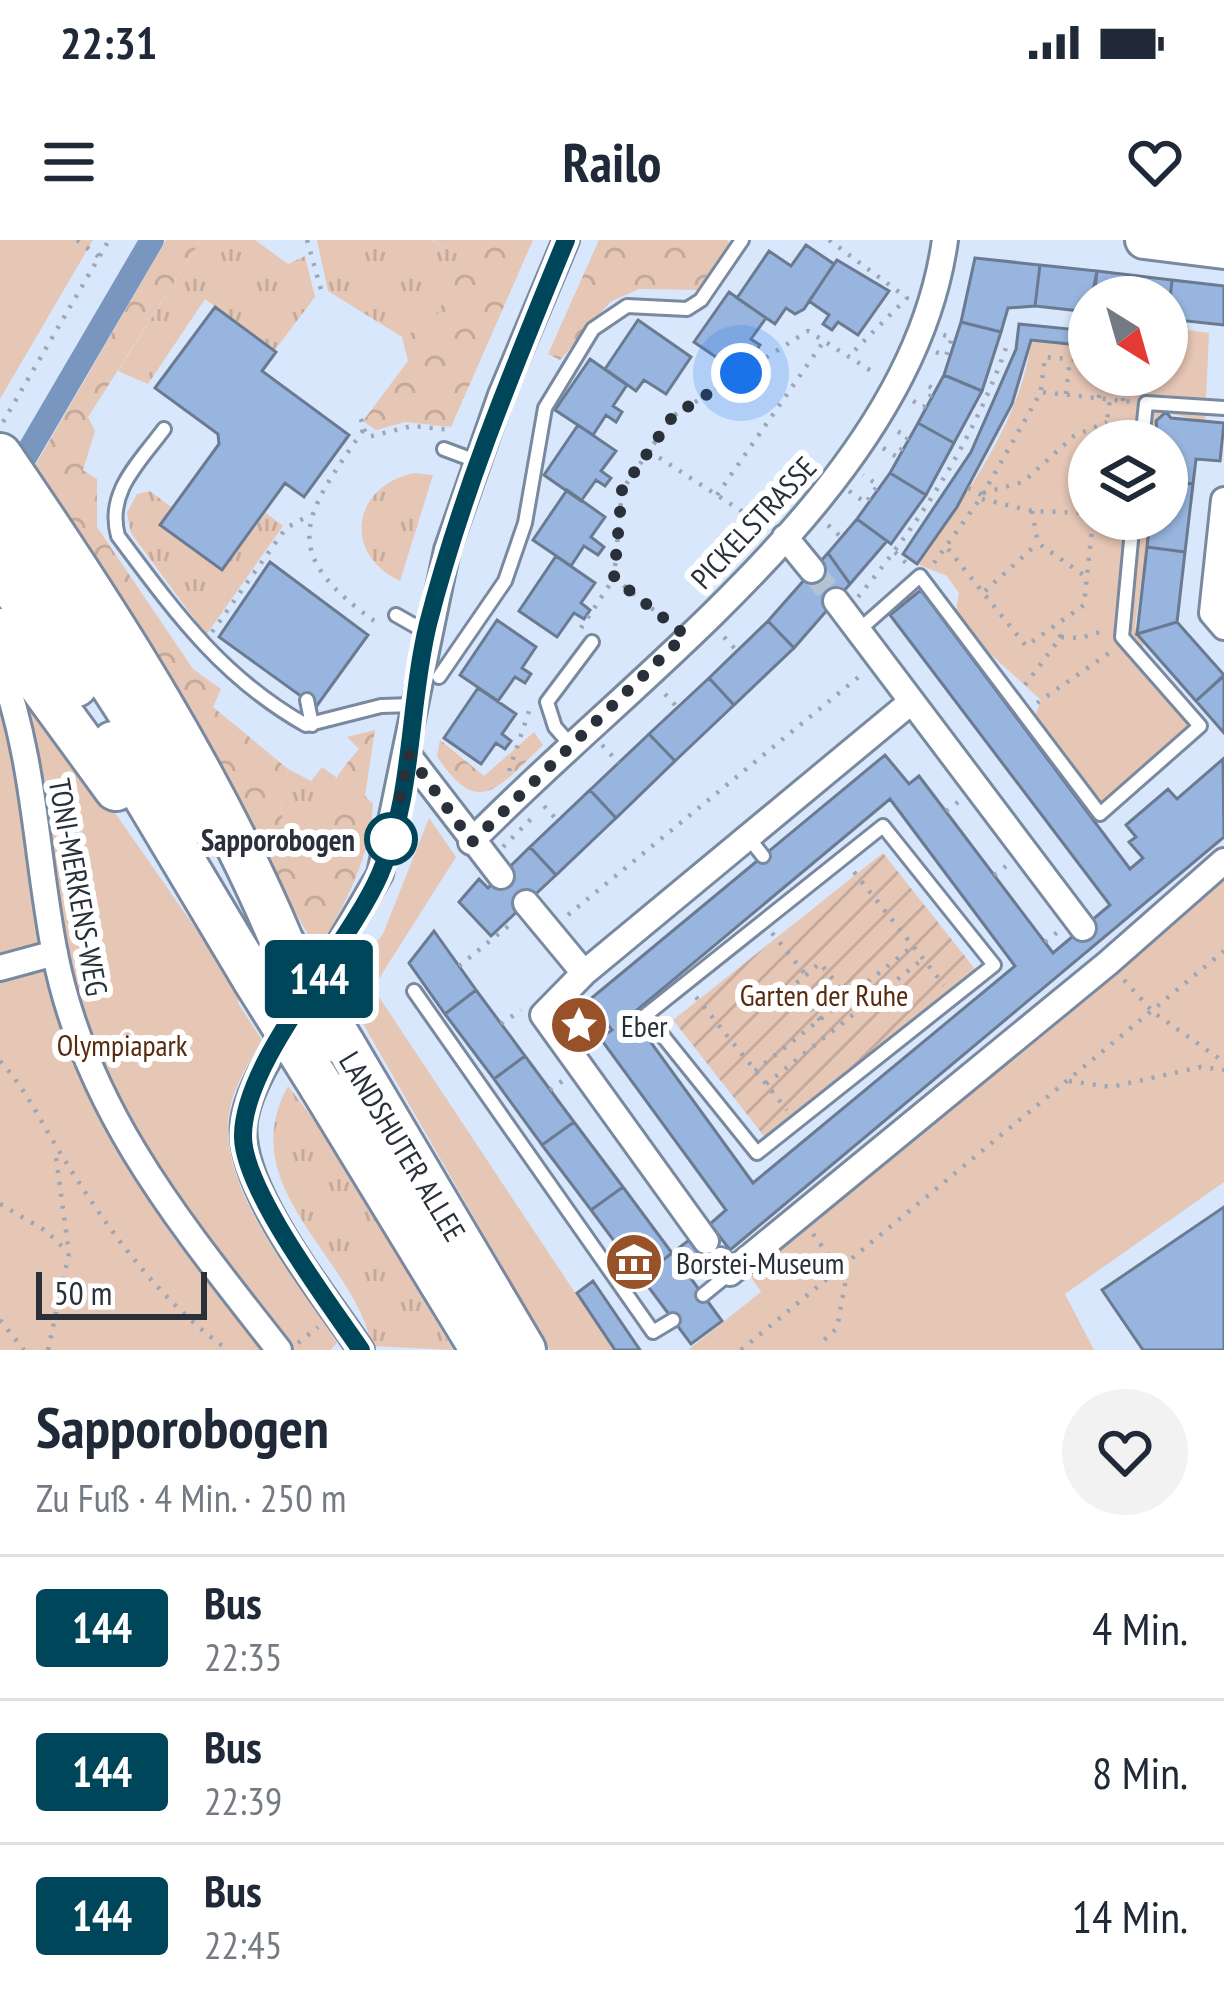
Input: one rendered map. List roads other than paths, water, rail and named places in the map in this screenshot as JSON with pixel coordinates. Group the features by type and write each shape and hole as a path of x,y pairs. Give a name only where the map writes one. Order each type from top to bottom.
{"highway":[{"path":"0,455 10,526 131,771 254,979"},
{"name":"LANDSHUTER ALLEE","path":"10,526 182,738 238,839 282,942 524,1350"},
{"path":"0,630 254,979"},
{"name":"LANDSHUTER ALLEE","path":"254,979 482,1350"}],"main road":[{"path":"1144,240 1224,250"}],"street":[{"path":"361,1350 256,1186 244,1149 244,1116 269,1059 380,874 409,755 427,632 476,461 566,240"},
{"name":"PICKELSTRASSE","path":"472,842 783,539 864,445 919,346 945,240"},
{"path":"1224,500 1213,613 1224,627"},
{"path":"783,539 812,570"},
{"path":"847,614 1096,946"},
{"name":"TONI-MERKENS-WEG","path":"0,665 17,710 55,952 78,1040 121,1133 177,1223 279,1350"},
{"path":"911,702 756,847 584,973 546,1007 546,1022 719,1258 799,1216 1096,946 1224,861"},
{"path":"409,755 501,875"},
{"path":"528,905 584,973"},
{"path":"0,968 55,952"}],"lane":[{"path":"439,677 505,581 525,523 545,408 593,329 627,306 687,309 701,300 742,240"},
{"path":"1144,420 1146,403 1224,408"},
{"path":"164,429 118,491 113,518 118,536 200,645 273,706 312,725 381,706 414,705"},
{"path":"444,449 476,461"},
{"path":"847,614 920,576 1100,814 1200,726 1126,641 1131,540"},
{"path":"396,615 427,632"},
{"path":"214,658 226,641"},
{"path":"569,743 548,713 547,702 592,642"},
{"path":"307,700 312,725"},
{"path":"883,826 994,965 796,1122 757,1153 646,1015 763,921 791,891 883,826"},
{"path":"413,991 653,1332 673,1320"},
{"path":"704,1295 719,1258"}],"waterway":[{"path":"11,481 152,240"}],"tunnel":[{"path":"812,570 836,601"}],"place":[{"name":"Sapporobogen","path":"391,839"},
{"name":"Eber","path":"579,1025"},
{"name":"Borstei-Museum","path":"634,1262"}],"park label":[{"name":"Garten der Ruhe","path":"824,994"},
{"name":"Olympiapark","path":"122,1044"}]}
